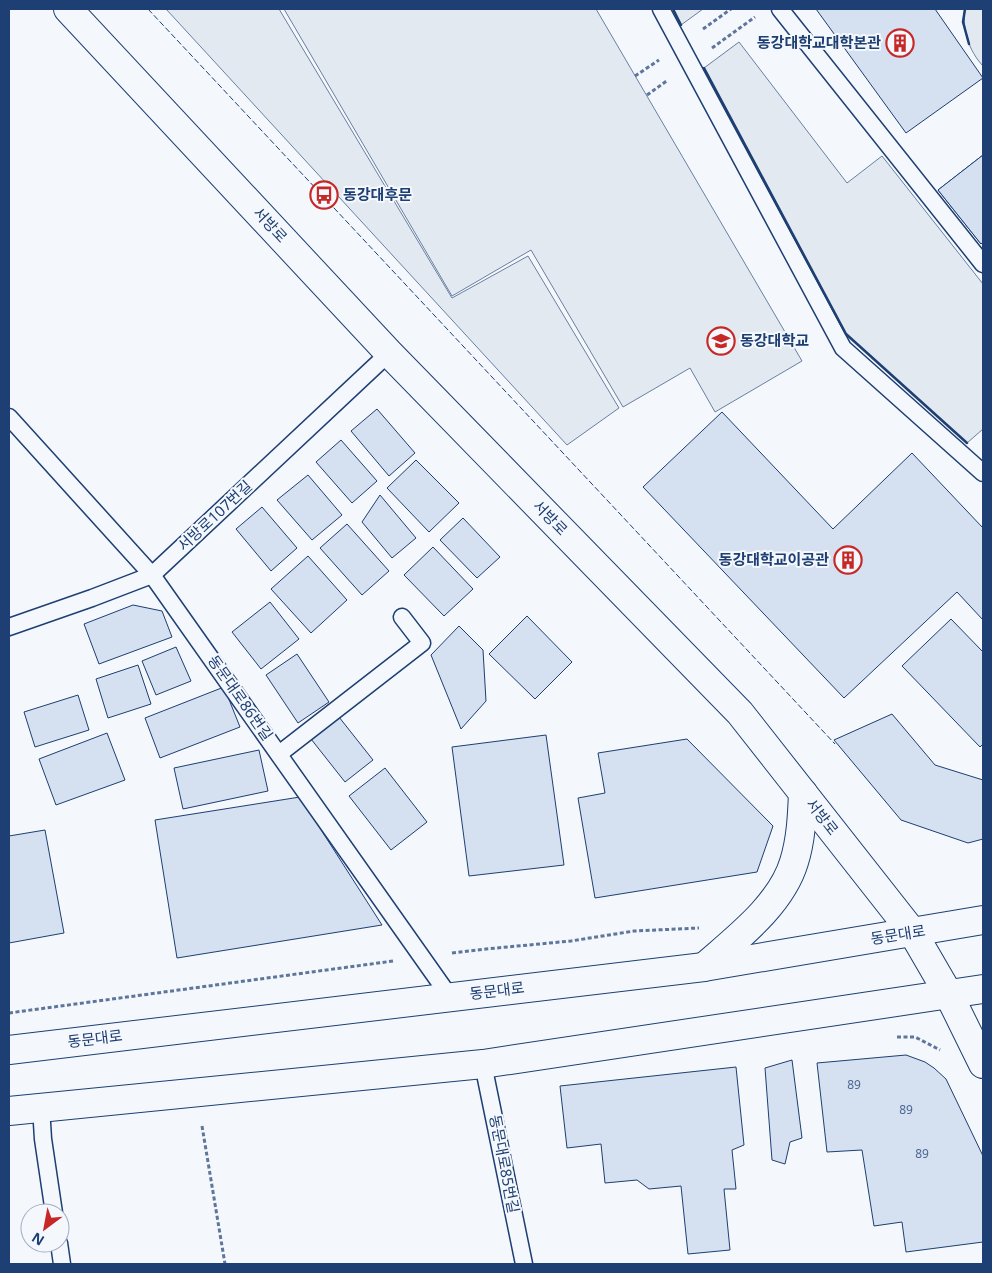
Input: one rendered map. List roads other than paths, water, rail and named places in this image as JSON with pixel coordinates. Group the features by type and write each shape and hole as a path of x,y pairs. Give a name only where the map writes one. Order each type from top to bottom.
{"main road":[{"name":"서방로","path":"68,9 389,353 740,713 914,933 949,995 983,1064"},
{"path":"704,967 754,923 779,892 794,863 800,832 803,793"},
{"name":"동문대로","path":"9,1050 704,967 983,920"},
{"path":"9,1111 484,1064 983,990"}],"lane":[{"path":"660,9 843,348 983,473"},
{"path":"780,9 983,264"},
{"name":"서방로107번길","path":"9,627 152,575 389,353"},
{"name":"동문대로86번길","path":"9,417 152,575 450,997"},
{"path":"279,754 422,643 402,617"},
{"name":"동문대로85번길","path":"484,1064 524,1264"},
{"path":"41,1107 43,1139 53,1203"}],"place":[{"name":"동강대학교대학본관","path":"900,43"},
{"name":"동강대후문","path":"324,195"},
{"name":"동강대학교","path":"721,341"},
{"name":"동강대학교이공관","path":"848,560"}]}
